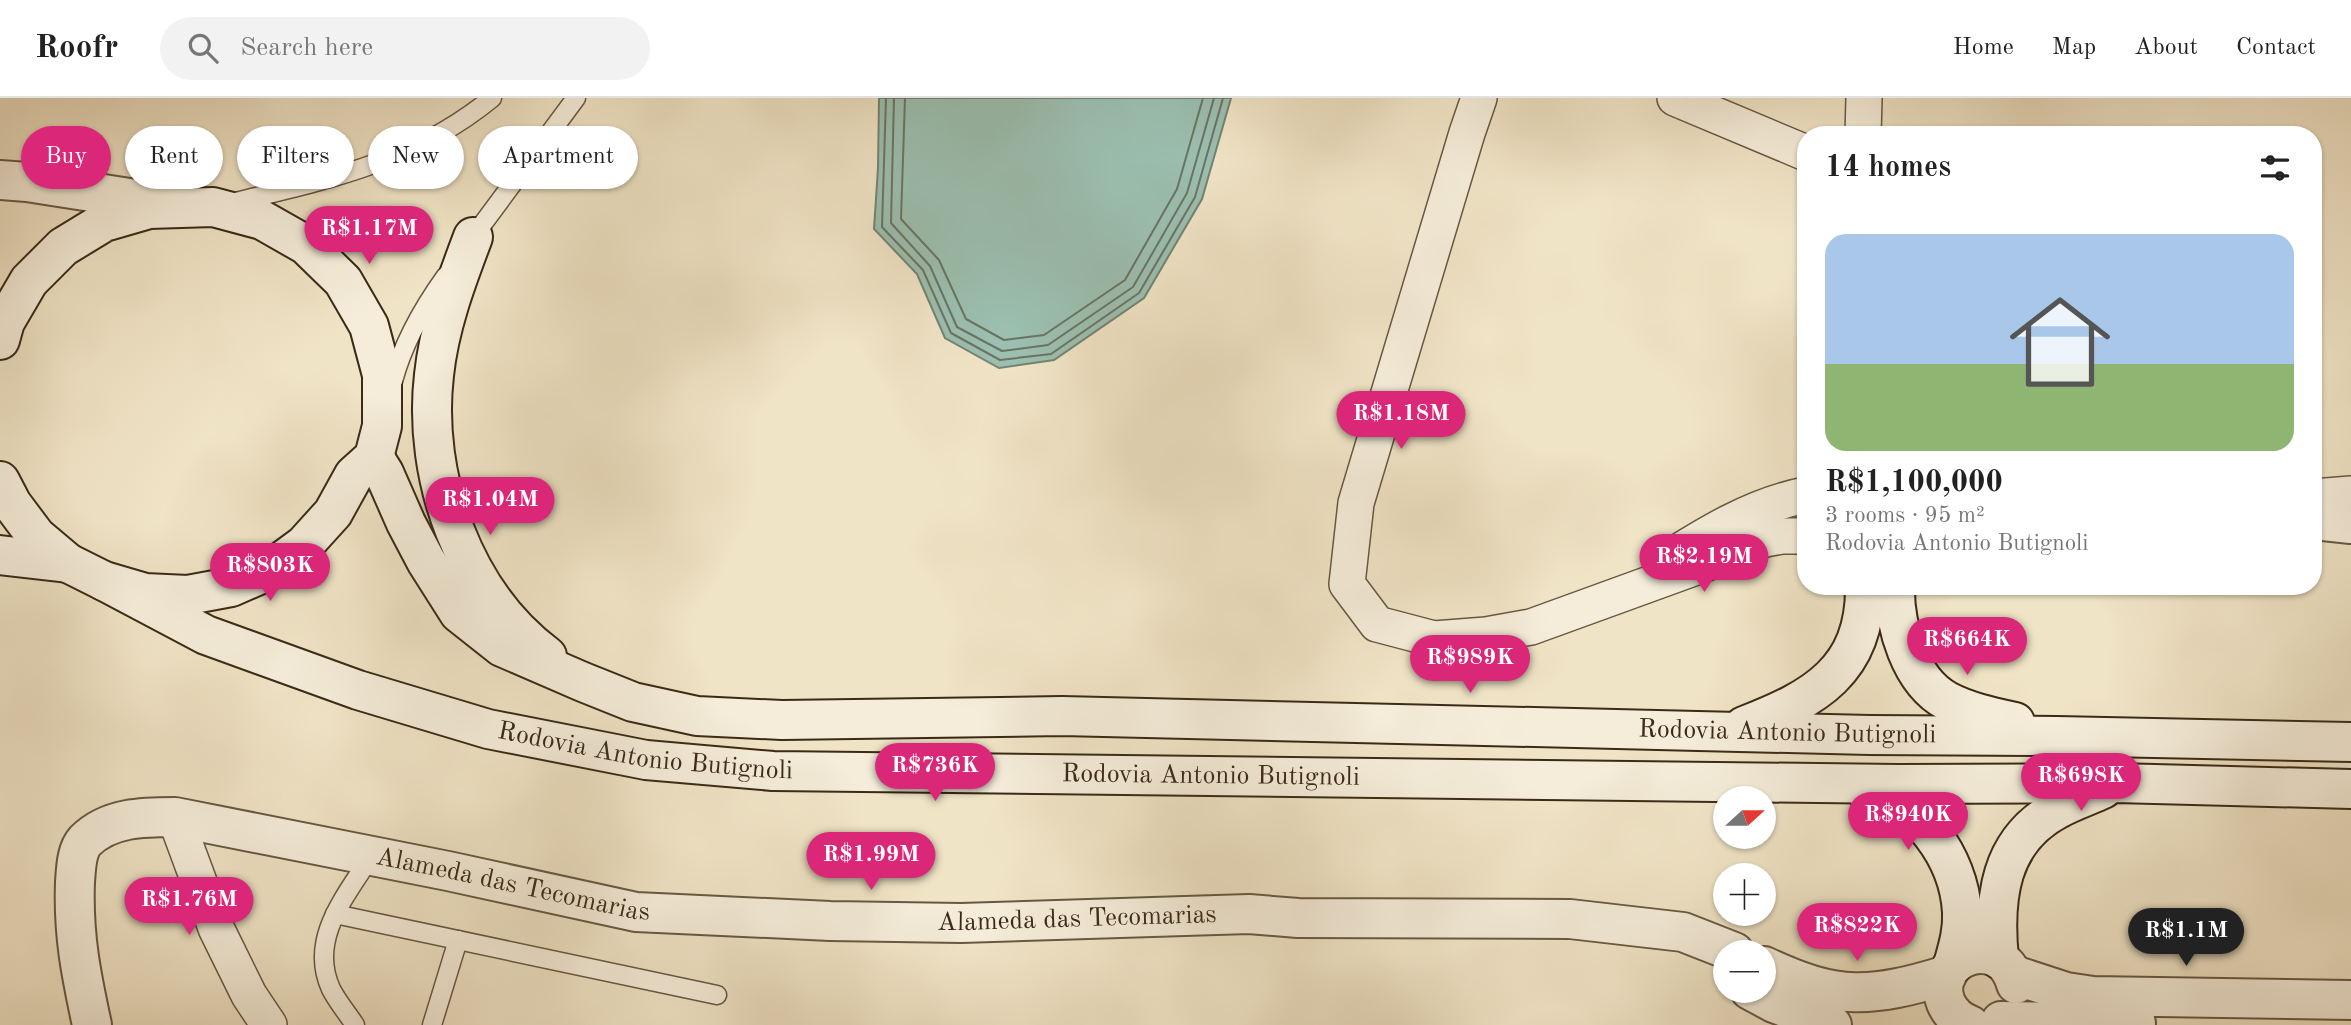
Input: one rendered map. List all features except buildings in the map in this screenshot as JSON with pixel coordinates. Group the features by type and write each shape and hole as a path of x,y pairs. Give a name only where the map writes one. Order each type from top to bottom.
{"main road":[{"path":"0,180 201,207 262,220 306,245 343,281 369,326 382,375 378,442 354,475 333,513 304,545 270,570 230,587 188,595 145,593 104,581 68,563 36,536 12,504 0,481"},
{"path":"0,340 5,322 29,281 63,247 104,222 149,209 201,207"},
{"path":"473,237 448,304 434,375 432,435 442,494 463,551 494,602 535,646 583,682"},
{"name":"Rodovia Antonio Butignoli","path":"378,442 384,473 405,523 459,613 502,646 583,682 633,702 697,716 782,720 1062,716 1870,735 2351,742"},
{"path":"2322,521 2351,524"},
{"path":"2322,548 2351,550"},
{"path":"0,555 68,563"},
{"name":"Rodovia Antonio Butignoli","path":"104,581 206,635 358,690 488,729 646,760 773,771 1812,783 2116,783 2351,789"},
{"path":"1732,731 1787,709 1819,690 1838,671 1856,639 1865,595"},
{"path":"1895,595 1894,607 1900,634 1910,659 1925,681 1945,700 1989,717 2057,736"},
{"path":"1812,783 1867,789 1892,800 1914,816 1934,836 1948,859 1958,884 1962,912 1961,939 1944,987 1944,999 1971,1023 2284,1025"},
{"path":"1971,1023 2010,1012 2016,1000 2017,987 2006,967 1996,923 1999,890 2010,858 2028,829 2058,809 2116,783"},
{"name":"Alameda das Tecomarias","path":"92,1025 79,965 74,919 76,865 82,844 95,833 110,825 137,817 175,817 636,912 830,922 961,923 1250,914 1309,918 1570,919 1683,932 1713,944"},
{"name":"Alameda das Tecomarias","path":"1570,919 1649,944 1713,972"},
{"path":"1776,972 1829,991 1865,993 1894,990 1950,970 1963,958 1988,954 2006,967 2066,992 2093,996 2351,1000"},
{"path":"1774,1003 1832,1025"}],"street":[{"path":"1479,98 1356,503 1347,584 1377,624 1434,639 1486,635 1531,627 1721,558 1765,539 1797,536"},
{"path":"1675,98 1797,149"},
{"path":"1863,126 1864,98"},
{"path":"2322,496 2351,494"},
{"path":"1598,603 1692,544 1744,516 1797,496"},
{"path":"175,817 216,929 249,995 269,1025"}],"lane":[{"path":"201,207 370,167 426,142 492,98"},
{"path":"378,442 398,362 424,306 576,98"},
{"path":"355,1025 332,990 324,968 323,948 335,914 371,856"},
{"path":"335,914 717,996"},
{"path":"432,1025 458,940"}],"water":[{"path":"879,98 1231,98 1202,199 1144,298 1054,360 999,368 945,338 917,274 874,229"}]}
